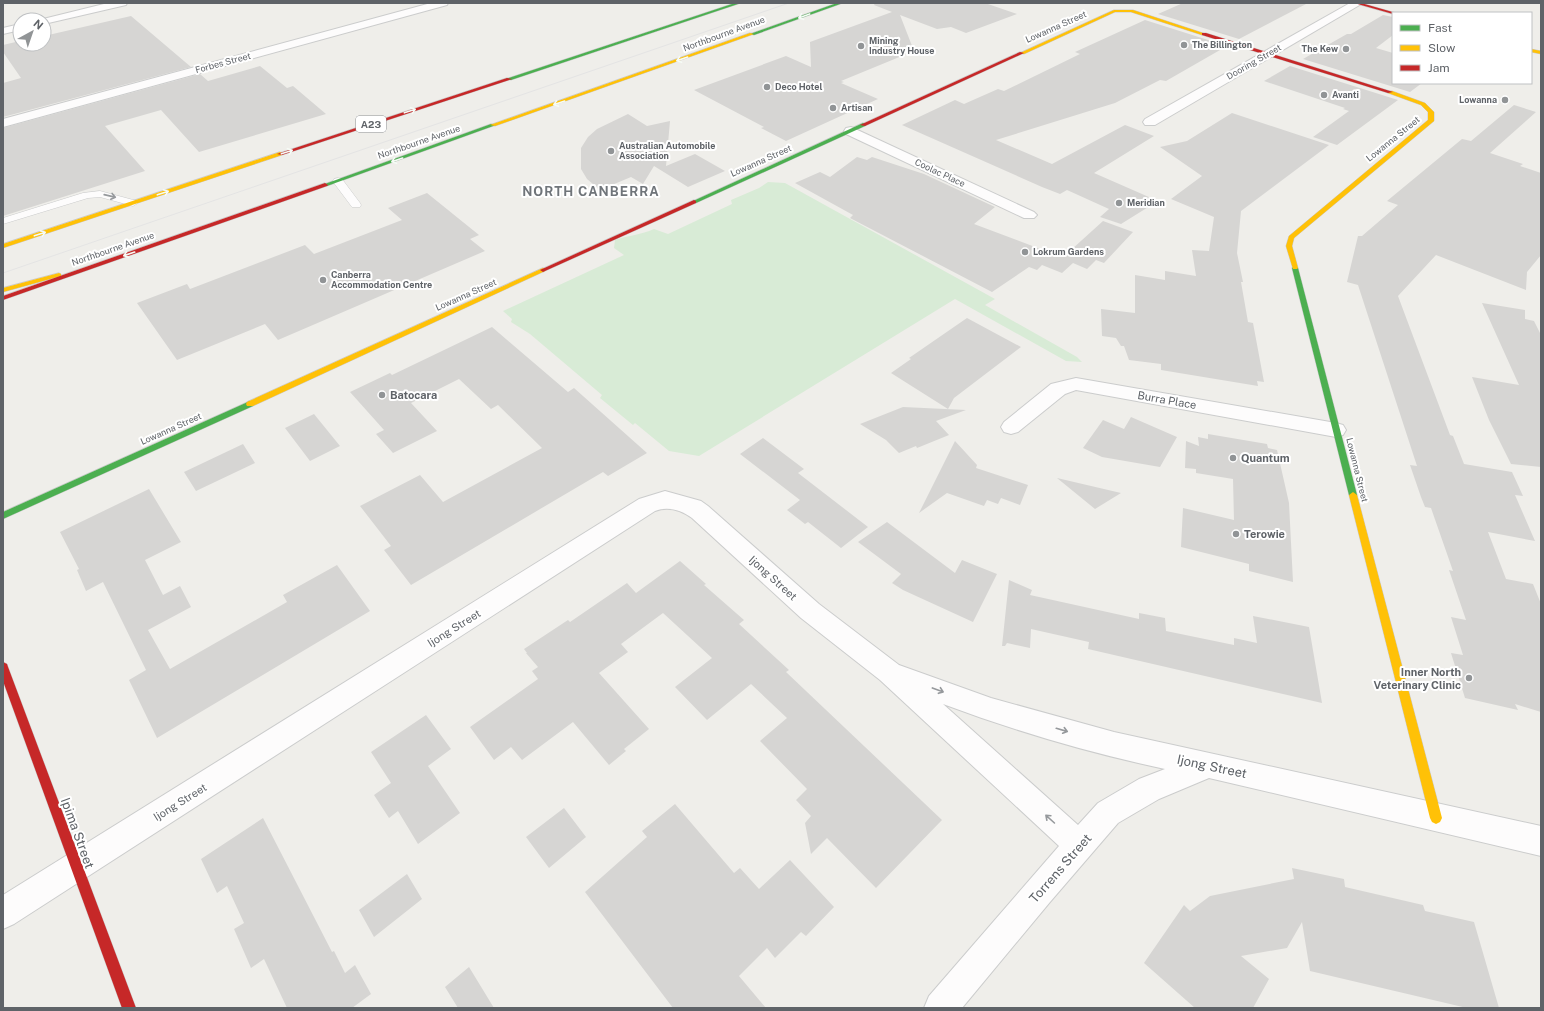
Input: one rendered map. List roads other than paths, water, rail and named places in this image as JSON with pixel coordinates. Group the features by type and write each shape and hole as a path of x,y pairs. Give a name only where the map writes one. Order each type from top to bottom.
{"main road":[{"name":"A23","path":"3,246 739,3"},
{"name":"Northbourne Avenue","path":"3,298 841,3"},
{"path":"1358,3 1392,12"},
{"name":"Lowanna Street","path":"3,516 1114,11 1126,10 1136,12 1408,97 1423,104 1431,112 1431,121 1291,237 1289,246 1436,818"},
{"path":"3,290 93,267"},
{"path":"3,305 32,288"},
{"name":"Ipima Street","path":"3,667 129,1008"}],"street":[{"path":"52,19 122,3"},
{"name":"Forbes Street","path":"3,123 424,5 443,3"},
{"name":"Dooring Street","path":"1150,122 1358,3"},
{"name":"Coolac Place","path":"851,131 1030,216"},
{"name":"Burra Place","path":"1011,427 1058,389 1076,384 1336,430"},
{"name":"Ijong Street","path":"3,913 647,505 666,499 693,507 700,512 810,611 889,672 1079,845"},
{"name":"Ijong Street","path":"889,672 991,710 1114,745 1209,765 1541,842"},
{"name":"Torrens Street","path":"941,1008 1079,845 1108,813 1149,789 1209,765"}],"lane":[{"path":"338,181 356,205"},
{"path":"3,221 87,195 106,195 133,203"}],"tram line":[{"path":"3,273 789,3"}],"place":[{"name":"The Billington","path":"1184,45"},
{"name":"Mining Industry House","path":"861,46"},
{"name":"The Kew","path":"1346,49"},
{"name":"Deco Hotel","path":"767,87"},
{"name":"Avanti","path":"1324,95"},
{"name":"Lowanna","path":"1505,100"},
{"name":"Artisan","path":"833,108"},
{"name":"Australian Automobile Association","path":"611,151"},
{"name":"Meridian","path":"1119,203"},
{"name":"Lokrum Gardens","path":"1025,252"},
{"name":"Canberra Accommodation Centre","path":"323,280"},
{"name":"Batocara","path":"382,395"},
{"name":"Quantum","path":"1233,458"},
{"name":"Terowie","path":"1236,534"},
{"name":"Inner North Veterinary Clinic","path":"1469,678"}],"district":[{"name":"NORTH CANBERRA","path":"591,191"}]}
